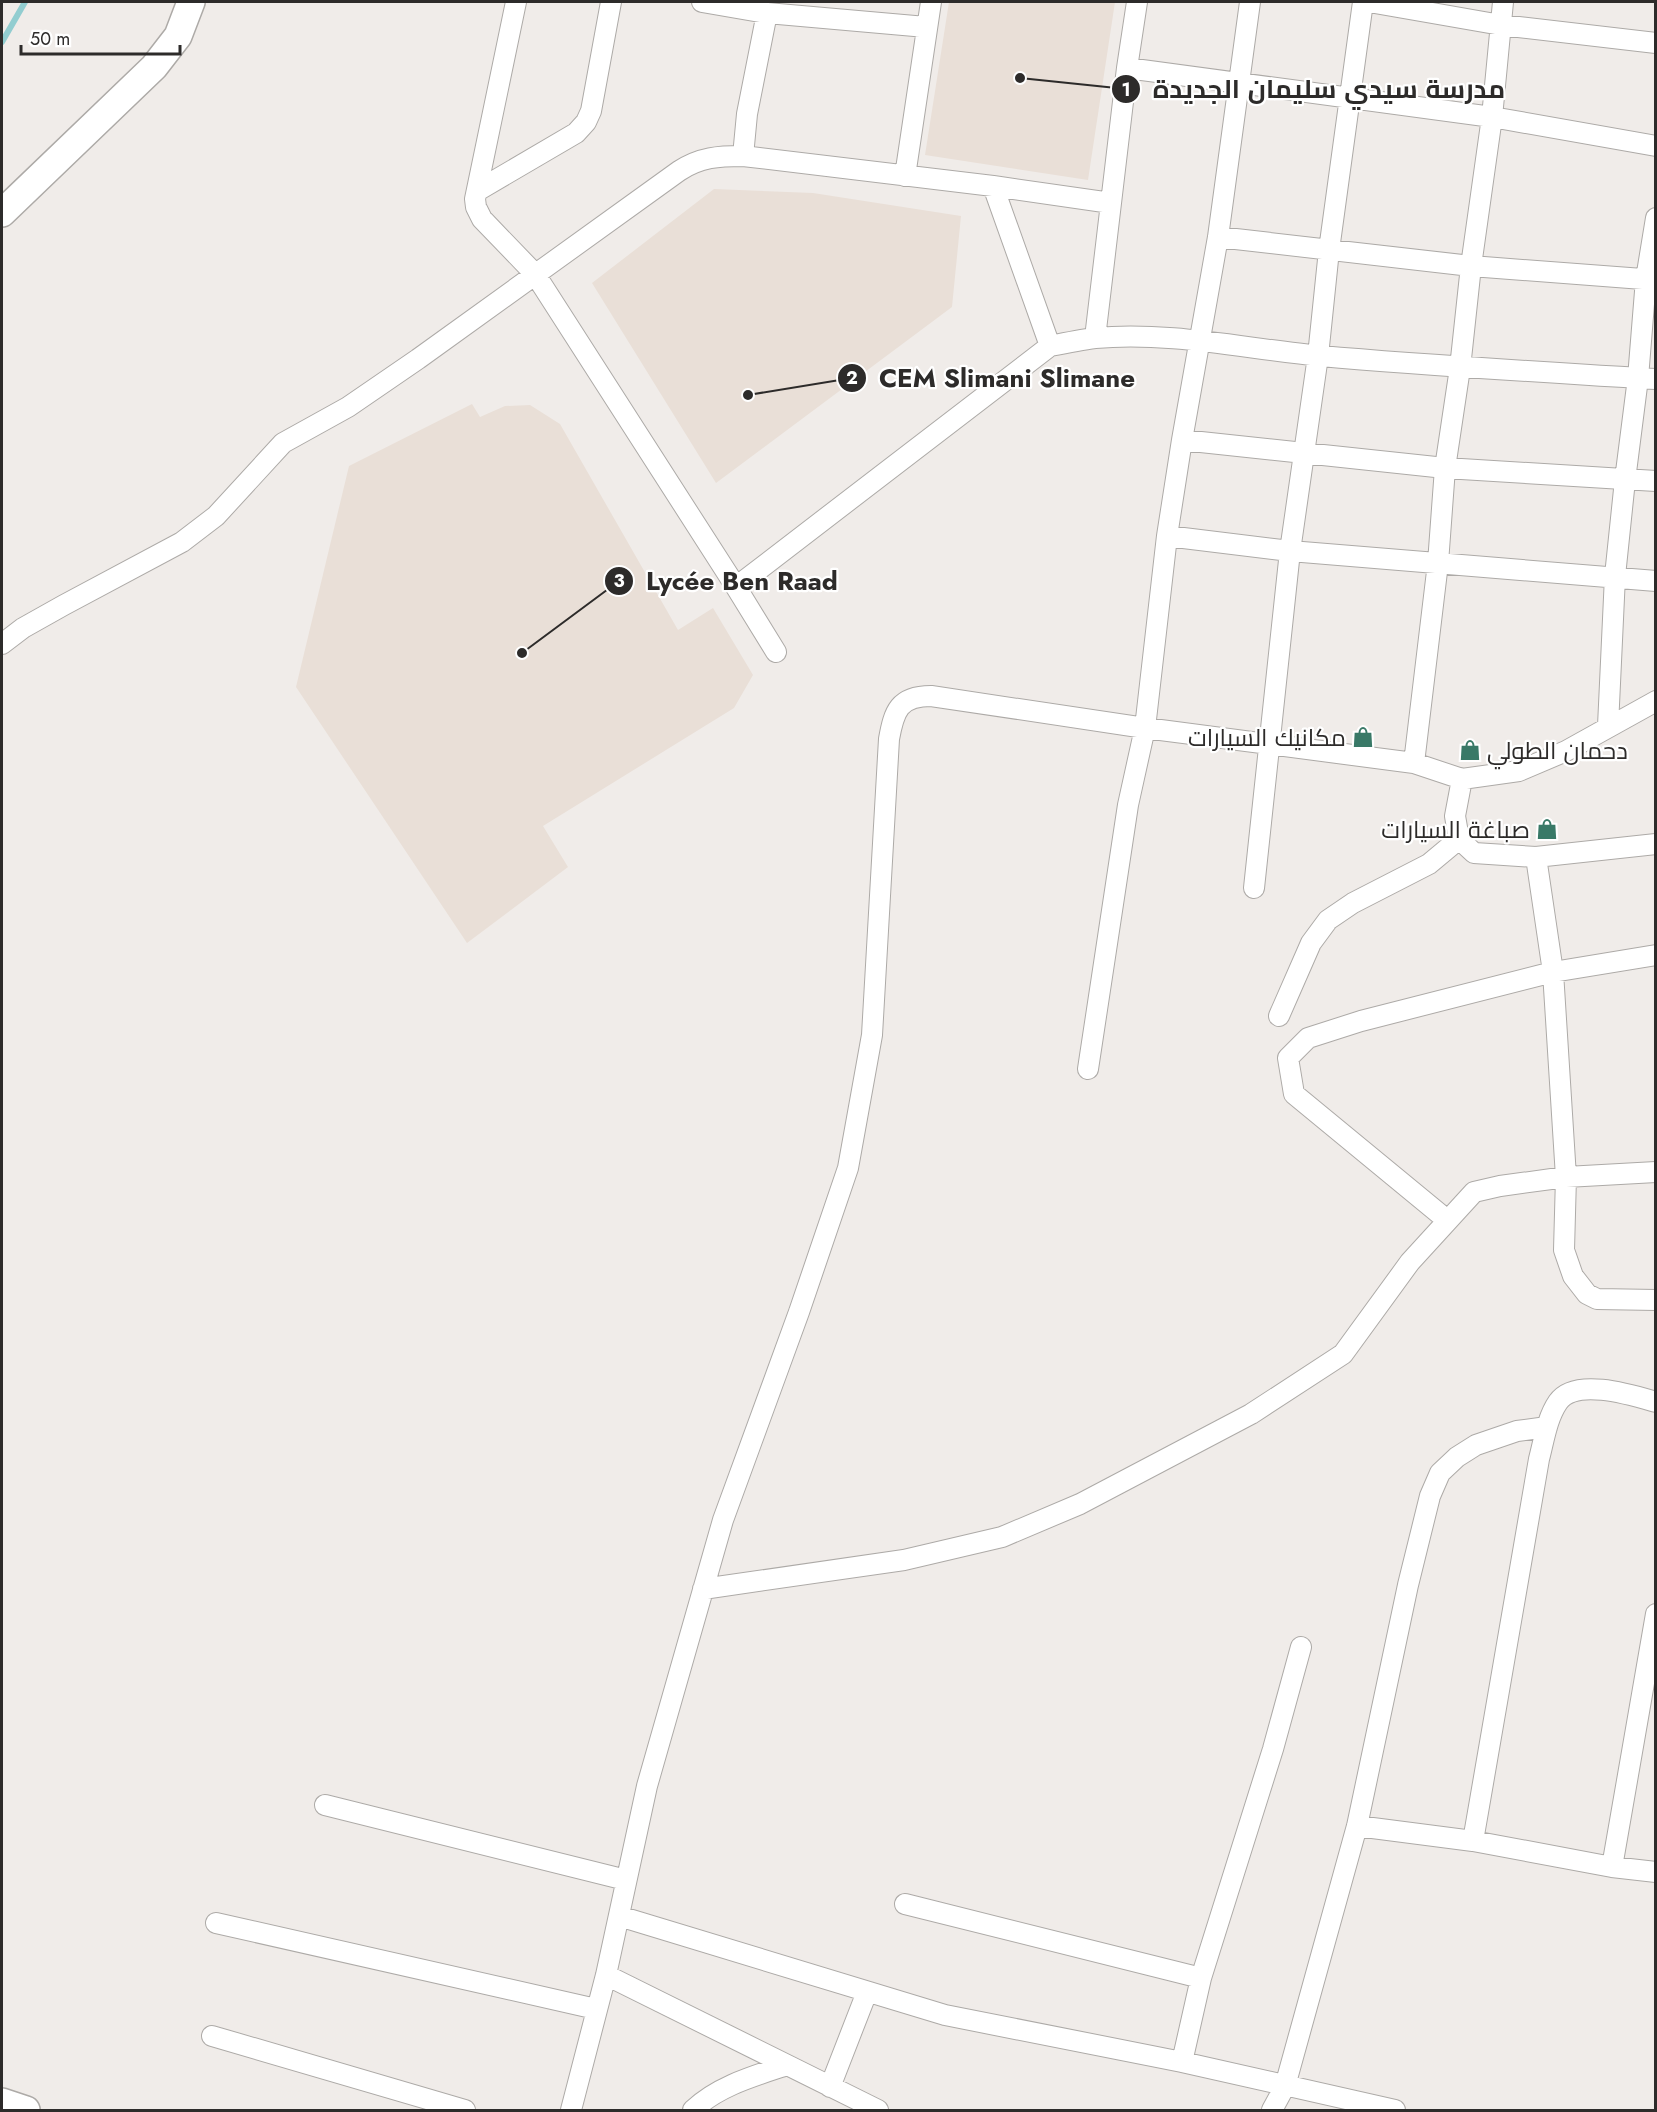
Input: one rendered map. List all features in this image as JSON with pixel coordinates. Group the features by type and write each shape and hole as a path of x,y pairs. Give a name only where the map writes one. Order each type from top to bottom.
{"main road":[{"path":"2,213 154,67 178,36 191,2"},
{"path":"2,2102 26,2110"}],"street":[{"path":"516,2 477,191 476,207 482,219 535,274 776,652"},
{"path":"477,191 576,133 586,122 595,94 611,2"},
{"path":"702,2 767,13 926,27"},
{"path":"905,176 931,2"},
{"path":"1095,338 1137,2"},
{"path":"1088,1069 1128,804 1145,728 1167,536 1218,237 1250,2"},
{"path":"1254,888 1290,551 1318,356 1329,250 1363,2"},
{"path":"1369,2 1501,25 1656,43"},
{"path":"1414,764 1438,564 1445,468 1492,117 1503,2"},
{"path":"743,156 747,114 767,13"},
{"path":"1127,68 1238,81 1351,99 1492,117 1656,146"},
{"path":"2,644 23,628 182,542 216,516 282,443 348,407 689,164 709,157 743,156 993,186 1111,203"},
{"path":"993,186 1050,346"},
{"path":"1608,726 1615,576 1625,480 1647,378 1656,218"},
{"path":"1218,237 1471,266 1651,280"},
{"path":"736,587 1050,346 1095,338 1200,341 1318,356 1460,368 1647,378"},
{"path":"1182,440 1445,468 1656,481"},
{"path":"1167,536 1290,551 1656,580"},
{"path":"571,2110 606,1975 647,1786 723,1520 799,1312 848,1168 872,1035 890,739 893,719 902,704 915,696 931,696 1145,728 1414,764 1462,779 1519,771 1566,752 1608,726 1656,701"},
{"path":"1462,779 1455,816 1459,839 1474,853 1536,857 1656,844"},
{"path":"1279,1016 1311,943 1328,920 1353,903 1429,864 1459,839"},
{"path":"1536,857 1553,972 1566,1177 1564,1250 1573,1276 1587,1294 1596,1299 1656,1300"},
{"path":"1447,1220 1294,1094 1288,1058 1308,1038 1361,1021 1553,972 1656,955"},
{"path":"703,1589 904,1560 1002,1537 1080,1504 1251,1414 1343,1354 1410,1262 1474,1192 1566,1177 1656,1172"},
{"path":"1473,1841 1539,1459 1547,1427 1559,1400 1575,1390 1616,1391 1656,1402"},
{"path":"1272,2110 1285,2086 1357,1826 1408,1585 1430,1496 1440,1473 1457,1457 1476,1445 1517,1431 1547,1427"},
{"path":"1612,1867 1656,1614"},
{"path":"1182,2062 1201,1978 1273,1749 1301,1647"},
{"path":"325,1805 626,1880"},
{"path":"1357,1826 1473,1841 1612,1867 1656,1872"},
{"path":"905,1904 1201,1978"},
{"path":"619,1916 945,2015 1182,2062 1395,2110"},
{"path":"216,1923 596,2009"},
{"path":"606,1975 878,2110"},
{"path":"830,2087 867,1992"},
{"path":"212,2036 465,2110"},
{"path":"693,2110 702,2102 743,2080 787,2065"}],"shaded area":[{"path":"949,2 1115,2 1088,180 925,155"},
{"path":"714,189 813,193 961,216 952,307 716,483 592,283"},
{"path":"472,404 480,417 505,406 530,405 560,424 678,630 713,608 753,675 734,708 543,826 568,867 467,943 296,687 349,466"}],"waterway":[{"path":"2,42 25,2"}],"place":[{"name":"مدرسة سيدي سليمان الجديدة","path":"1020,78"},
{"name":"CEM Slimani Slimane","path":"748,395"},
{"name":"Lycée Ben Raad","path":"522,653"},
{"name":"مكانيك السيارات","path":"1363,737"},
{"name":"دحمان الطولي","path":"1470,750"},
{"name":"صباغة السيارات","path":"1547,829"}]}
